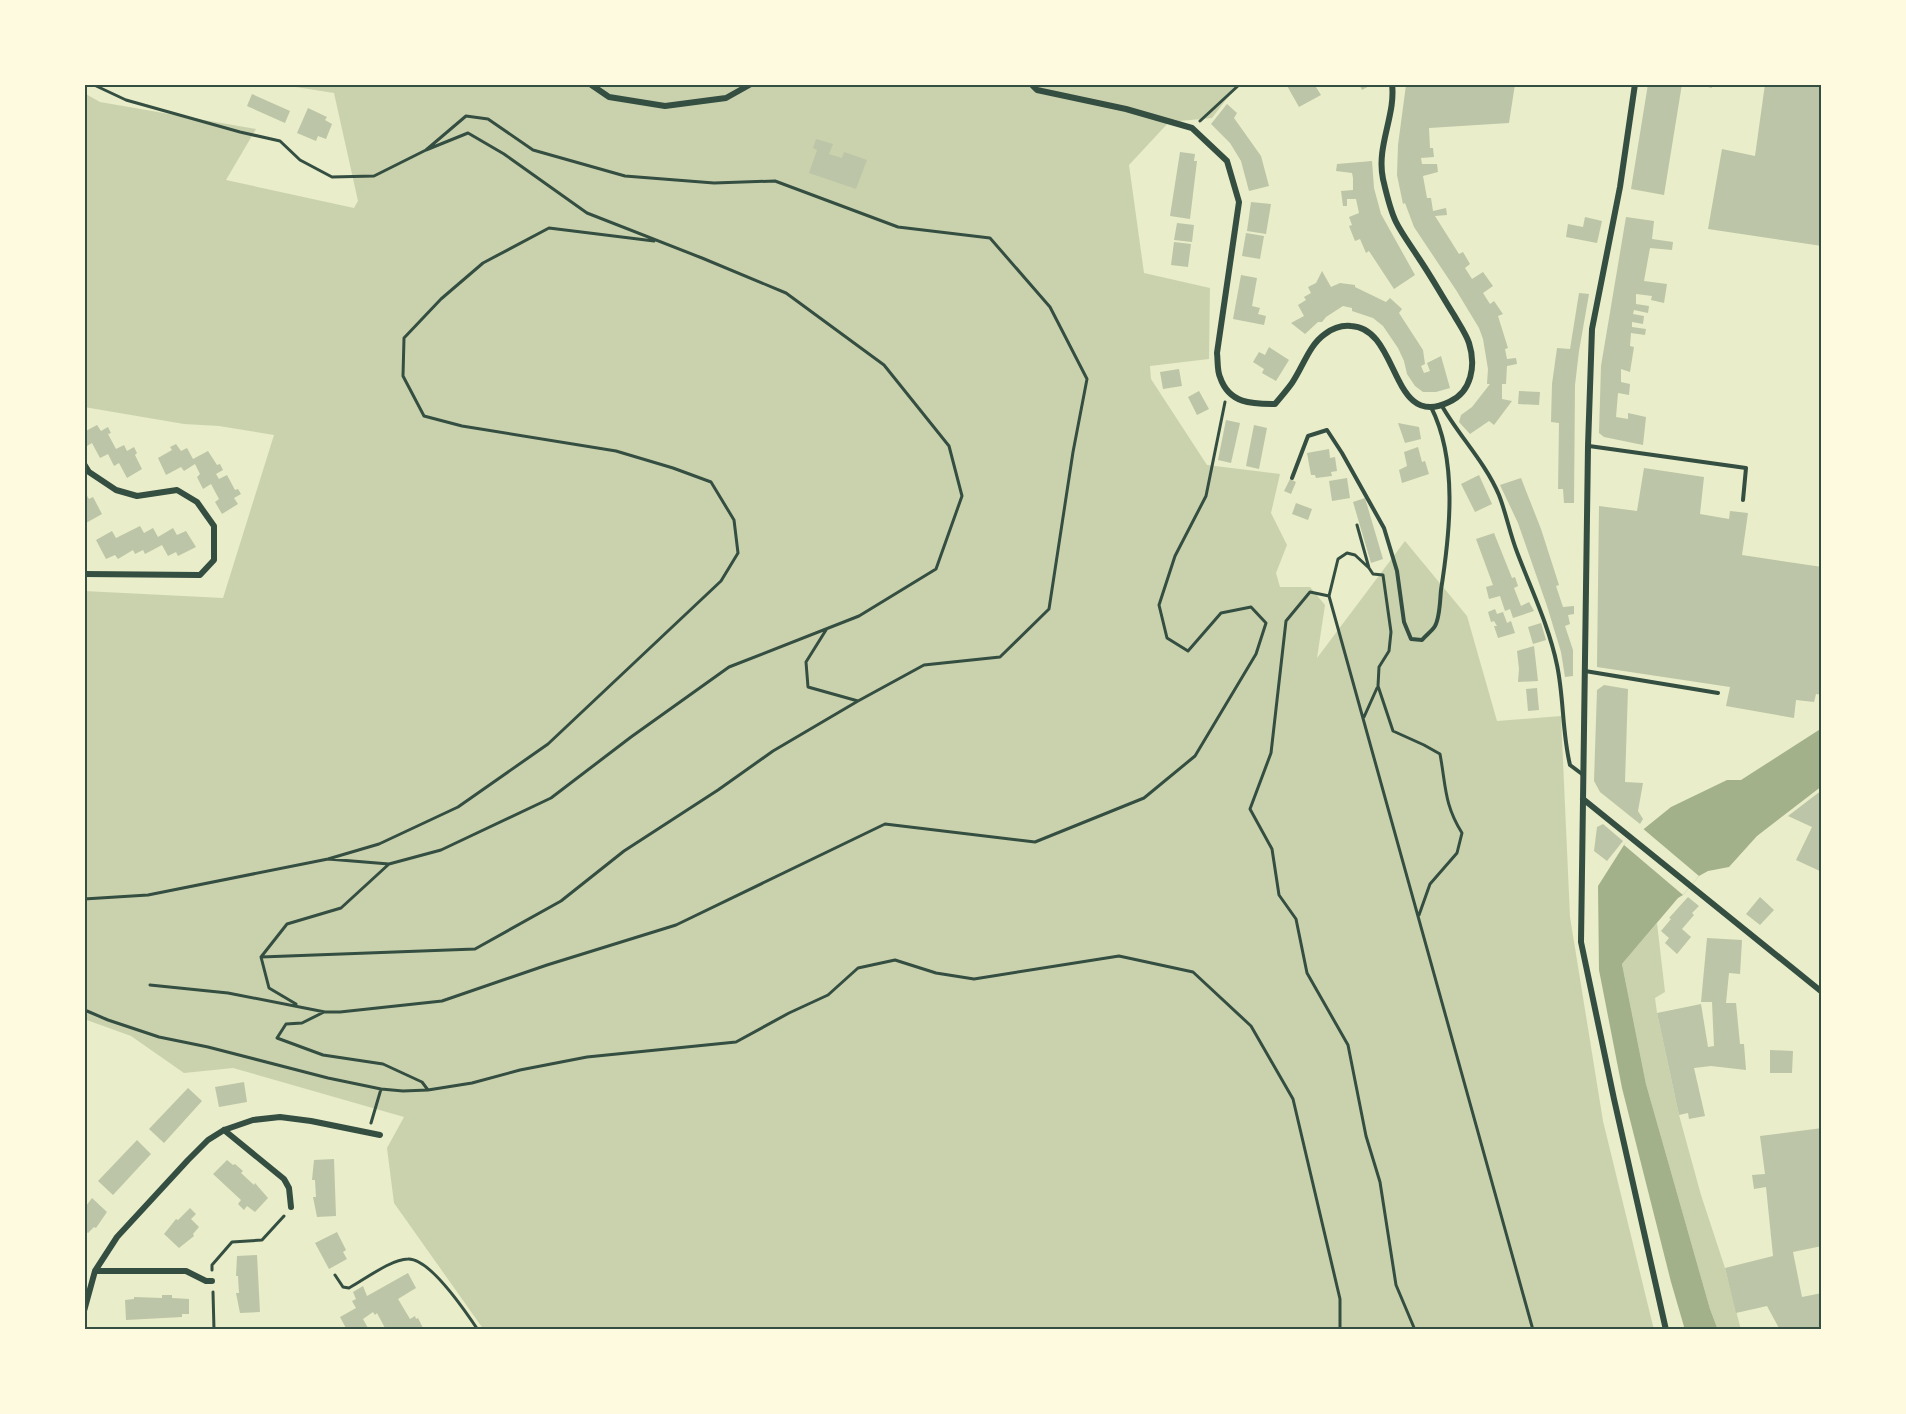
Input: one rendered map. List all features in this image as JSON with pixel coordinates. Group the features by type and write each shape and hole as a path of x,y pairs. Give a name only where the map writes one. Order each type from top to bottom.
{"street":[{"path":"590,84 609,97 665,106 726,98 751,84"},
{"path":"1031,84 1037,90 1126,109 1192,128 1227,161 1239,202 1218,353 1220,377 1231,395 1251,404 1275,404 1292,383 1312,347 1324,334 1340,326 1354,326 1374,336 1407,396 1419,406 1442,406 1456,399 1468,384 1472,372 1472,359 1469,342 1437,285 1395,221 1383,176 1383,141 1394,96 1392,84"},
{"path":"1635,84 1620,187 1592,329 1588,446 1581,942 1666,1330"},
{"path":"84,464 89,472 116,490 137,496 177,490 197,502 214,525 214,560 200,575 84,574"},
{"path":"1583,799 1822,992"},
{"path":"84,1311 95,1271 117,1237 208,1140 224,1130 253,1120 280,1117 380,1135"},
{"path":"224,1130 284,1179 289,1188 291,1207"},
{"path":"95,1271 186,1271 206,1281 212,1281"}],"lane":[{"path":"1442,406 1475,454 1498,495 1557,664 1570,765 1583,774"},
{"path":"1292,478 1308,436 1327,430 1384,528 1397,571 1404,622 1411,639 1422,640 1436,624 1444,571 1449,499 1440,424 1431,407"},
{"path":"1588,446 1746,468 1743,500"},
{"path":"1584,671 1718,693"}],"path":[{"path":"92,84 126,100 280,141 300,160 332,177 374,176 426,150 468,134 504,154 587,213 786,293 884,365 950,446 962,496 936,569 859,616 729,667 550,798 441,850 389,864 328,859"},
{"path":"1208,113 1240,84"},
{"path":"261,957 475,949 561,901 624,851 773,751 858,700 924,665 1000,657 1049,609 1073,452 1087,379 1050,307 990,238 898,227 775,181 714,183 625,176 533,150 488,119 466,116 426,150"},
{"path":"84,899 148,895 328,859 379,844 458,807 548,744 722,581 738,553 734,520 711,482 616,451 462,426 424,416 403,376 404,338 441,299 483,263 549,228 660,242"},
{"path":"150,986 228,993 325,1012 442,1001 547,965 676,925 885,824 1035,842 1144,798 1195,756 1256,654 1266,623 1251,607 1221,613 1188,651 1167,639 1159,605 1175,556 1206,496 1228,390"},
{"path":"1357,525 1369,568"},
{"path":"1419,918 1430,884 1457,853 1462,833 1446,799 1440,754 1393,731 1378,686 1379,667 1389,651 1391,632 1383,575 1373,574 1355,555 1347,553 1338,559 1329,597 1533,1330"},
{"path":"1329,597 1310,591 1286,621 1271,753 1250,809 1272,849 1279,895 1296,919 1307,973 1348,1045 1366,1136 1380,1182 1396,1285 1415,1330"},
{"path":"827,628 806,662 808,687 858,700"},
{"path":"1363,718 1378,686"},
{"path":"261,957 287,924 341,909 389,864"},
{"path":"87,1011 159,1037 208,1047 328,1078 381,1089 428,1090 472,1083 520,1070 587,1057 736,1042 828,995 858,968 895,960 936,973 974,978 1119,956 1193,972 1251,1026 1293,1099 1340,1299 1340,1330"},
{"path":"261,957 269,988 297,1005"},
{"path":"325,1012 302,1023 285,1024 277,1038 323,1054 383,1064 422,1082 428,1090"},
{"path":"368,1133 381,1089"},
{"path":"214,1330 212,1265 232,1242 262,1240 291,1207"},
{"path":"335,1275 343,1287 349,1288 395,1262 407,1258 418,1260 429,1268 478,1330"}],"shaded area":[{"path":"277,84 1238,84 1212,118 1169,122 1129,165 1144,273 1210,288 1209,359 1150,366 1151,379 1207,465 1280,474 1271,513 1287,545 1276,573 1280,587 1310,587 1325,605 1317,658 1405,541 1467,616 1497,721 1561,716 1570,917 1603,1121 1654,1330 484,1330 394,1203 387,1148 404,1117 233,1068 184,1073 131,1036 84,1019 84,591 223,598 274,435 219,426 184,424 84,407 84,93 100,102 256,129 226,180 354,208 358,201 334,93"},
{"path":"1822,728 1822,786 1757,836 1729,867 1708,871 1699,876 1622,964 1646,1084 1718,1330 1685,1330 1622,1088 1599,970 1598,886 1624,845 1671,807 1727,780 1741,780"},
{"path":"1657,923 1665,992 1655,998 1657,1013 1679,1115 1701,1195 1725,1268 1741,1330 1718,1330 1646,1084 1622,964"}],"pier":[{"path":"1641,827 1699,876 1683,895 1624,845"}],"building":[{"path":"1286,84 1314,84 1321,95 1299,107"},
{"path":"1359,84 1373,84 1362,90"},
{"path":"1515,84 1509,123 1429,128 1430,148 1433,148 1434,157 1421,158 1422,164 1437,164 1438,172 1423,176 1427,198 1431,198 1433,211 1446,208 1447,215 1435,216 1459,254 1463,252 1470,264 1465,268 1472,279 1483,272 1493,286 1483,293 1490,304 1494,301 1503,314 1498,316 1508,348 1505,349 1507,359 1516,358 1517,364 1507,366 1506,384 1502,384 1502,399 1512,401 1494,425 1489,421 1470,434 1459,422 1461,415 1472,407 1490,384 1487,384 1488,369 1483,339 1479,328 1456,290 1414,227 1405,203 1403,204 1397,175 1398,145 1406,85"},
{"path":"1648,84 1682,84 1664,195 1631,189"},
{"path":"1696,84 1712,84 1712,88"},
{"path":"1765,84 1822,84 1822,246 1708,229 1722,149 1755,156"},
{"path":"252,94 290,111 285,123 247,106"},
{"path":"1227,104 1237,113 1234,118 1261,156 1269,186 1249,191 1241,161 1230,143 1211,124"},
{"path":"308,108 327,117 325,120 332,124 326,139 318,136 316,141 297,133"},
{"path":"816,139 833,144 829,154 842,158 844,152 867,160 856,189 809,173 817,150 813,148"},
{"path":"1180,152 1195,154 1194,161 1197,161 1190,219 1170,216"},
{"path":"1372,161 1374,188 1381,214 1415,275 1394,289 1369,251 1366,253 1360,239 1355,241 1349,226 1352,225 1349,217 1359,213 1356,199 1347,199 1347,206 1343,206 1341,191 1353,190 1352,173 1336,171 1337,164"},
{"path":"1251,202 1271,204 1266,234 1247,231"},
{"path":"1585,217 1602,221 1597,243 1566,237 1568,224 1583,227"},
{"path":"1626,217 1654,221 1652,239 1673,242 1672,250 1650,248 1644,281 1667,284 1664,303 1651,300 1652,296 1636,294 1636,304 1649,306 1648,313 1634,310 1633,314 1644,316 1643,324 1632,322 1632,327 1646,329 1645,335 1631,333 1630,346 1634,347 1630,372 1621,369 1621,382 1630,384 1629,395 1618,393 1616,417 1628,419 1628,413 1646,417 1643,445 1604,437 1599,433 1601,366"},
{"path":"1177,223 1194,225 1192,242 1174,240"},
{"path":"1246,233 1264,236 1260,259 1242,256"},
{"path":"1174,242 1191,244 1188,267 1171,265"},
{"path":"1322,271 1331,287 1340,283 1355,285 1386,302 1390,298 1402,309 1399,313 1423,350 1425,364 1421,366 1424,373 1430,371 1427,363 1441,356 1450,388 1436,392 1423,392 1415,386 1407,374 1398,348 1383,326 1373,318 1352,311 1352,308 1343,306 1322,322 1318,322 1305,334 1291,323 1304,316 1298,305 1306,300 1304,297 1311,293 1308,287 1316,283"},
{"path":"1241,275 1257,278 1252,306 1260,308 1258,314 1266,316 1264,325 1233,319"},
{"path":"1579,293 1589,294 1575,385 1574,503 1564,503 1563,489 1558,489 1559,423 1551,422 1552,384 1557,348 1570,349"},
{"path":"1269,347 1289,360 1276,381 1262,373 1264,369 1253,362 1259,352 1265,355"},
{"path":"1179,369 1182,386 1163,389 1160,372"},
{"path":"1199,391 1209,409 1197,415 1188,397"},
{"path":"1519,391 1540,392 1539,405 1518,404"},
{"path":"1226,420 1240,423 1231,463 1218,460"},
{"path":"1398,423 1419,427 1421,439 1405,443"},
{"path":"97,425 101,431 108,427 111,433 108,434 116,449 124,445 127,451 134,447 142,469 127,478 119,463 114,466 108,454 100,458 92,443 87,446 84,432"},
{"path":"1254,425 1267,428 1259,469 1246,466"},
{"path":"176,444 181,451 187,448 193,459 208,451 223,470 216,474 219,479 227,475 235,490 238,489 241,494 234,498 238,504 222,514 215,502 219,499 211,484 203,489 197,477 200,474 195,464 184,471 181,467 166,475 158,458 172,450 170,447"},
{"path":"1418,447 1422,462 1425,461 1429,474 1402,483 1399,470 1407,466 1404,452"},
{"path":"1329,449 1330,458 1335,457 1337,471 1331,472 1332,476 1316,478 1315,475 1311,475 1307,453"},
{"path":"1644,468 1704,477 1700,514 1729,519 1730,511 1748,513 1742,555 1822,567 1822,695 1816,694 1814,702 1796,700 1794,718 1726,706 1730,687 1597,667 1599,506 1637,511"},
{"path":"1479,475 1492,504 1475,512 1461,484"},
{"path":"1347,478 1350,498 1332,501 1329,481"},
{"path":"1521,478 1541,529 1559,585 1556,586 1563,607 1574,606 1574,614 1568,615 1570,624 1565,626 1573,650 1573,676 1565,677 1561,652 1547,606 1518,523 1500,485"},
{"path":"1290,479 1296,482 1291,494 1284,491"},
{"path":"84,491 89,499 93,497 102,514 86,523 84,518"},
{"path":"1365,498 1383,559 1371,563 1353,502"},
{"path":"1296,503 1312,509 1308,520 1292,514"},
{"path":"140,526 144,533 153,528 158,537 173,528 177,535 186,531 196,547 178,556 176,552 168,556 162,545 145,554 143,550 135,554 133,550 118,559 115,555 106,559 96,540 112,531 116,538"},
{"path":"1494,533 1512,578 1515,577 1518,586 1514,588 1521,606 1529,602 1534,611 1513,618 1510,609 1505,611 1500,596 1489,599 1486,587 1493,585 1476,539"},
{"path":"1495,609 1497,614 1503,612 1507,623 1511,621 1515,633 1498,638 1494,626 1497,626 1494,621 1491,622 1488,612"},
{"path":"1541,623 1546,640 1533,644 1528,627"},
{"path":"1534,646 1538,681 1518,682 1517,651"},
{"path":"1604,685 1628,689 1625,782 1643,783 1638,811 1643,819 1640,824 1600,792 1594,781 1597,690"},
{"path":"1537,688 1539,710 1528,711 1526,689"},
{"path":"1822,790 1822,872 1796,860 1812,827 1788,816"},
{"path":"1603,824 1623,841 1607,861 1594,851 1597,827"},
{"path":"1688,897 1699,906 1682,929 1691,937 1677,954 1665,943 1669,938 1661,931 1671,919 1669,918"},
{"path":"1760,897 1774,910 1760,925 1746,914"},
{"path":"1707,938 1742,940 1740,974 1729,973 1726,1003 1736,1003 1740,1044 1744,1044 1746,1070 1711,1066 1694,1068 1705,1116 1689,1119 1688,1113 1679,1115 1657,1013 1701,1004 1708,1047 1714,1046 1712,1002 1701,1002"},
{"path":"1770,1050 1793,1051 1792,1073 1770,1073"},
{"path":"244,1082 247,1102 219,1107 215,1087"},
{"path":"188,1088 202,1101 164,1143 149,1129"},
{"path":"1822,1128 1822,1246 1793,1252 1802,1297 1822,1293 1822,1330 1791,1328 1780,1330 1767,1306 1736,1313 1725,1268 1773,1256 1766,1187 1754,1189 1752,1175 1765,1174 1760,1136"},
{"path":"137,1140 151,1154 113,1195 98,1181"},
{"path":"334,1159 336,1216 317,1217 313,1197 316,1197 315,1180 312,1180 314,1160"},
{"path":"227,1160 243,1171 241,1173 254,1185 255,1183 268,1198 255,1212 247,1206 244,1210 238,1204 241,1200 213,1174"},
{"path":"92,1198 107,1212 96,1228 94,1227 88,1233 84,1230 84,1203 86,1206"},
{"path":"190,1208 196,1214 191,1219 199,1227 193,1234 194,1236 179,1248 164,1234 176,1219 178,1220"},
{"path":"337,1232 346,1250 343,1252 347,1259 329,1269 315,1243"},
{"path":"257,1255 260,1312 240,1313 236,1293 239,1293 238,1276 236,1276 237,1256"},
{"path":"408,1273 416,1288 398,1299 410,1319 415,1316 416,1319 418,1318 424,1330 386,1330 377,1313 375,1315 373,1312 363,1319 369,1330 347,1330 340,1317 356,1308 352,1301 356,1299 353,1292 363,1286 367,1296"},
{"path":"162,1295 189,1299 189,1314 182,1314 182,1317 126,1320 125,1300 134,1299 134,1297 162,1298"}]}
